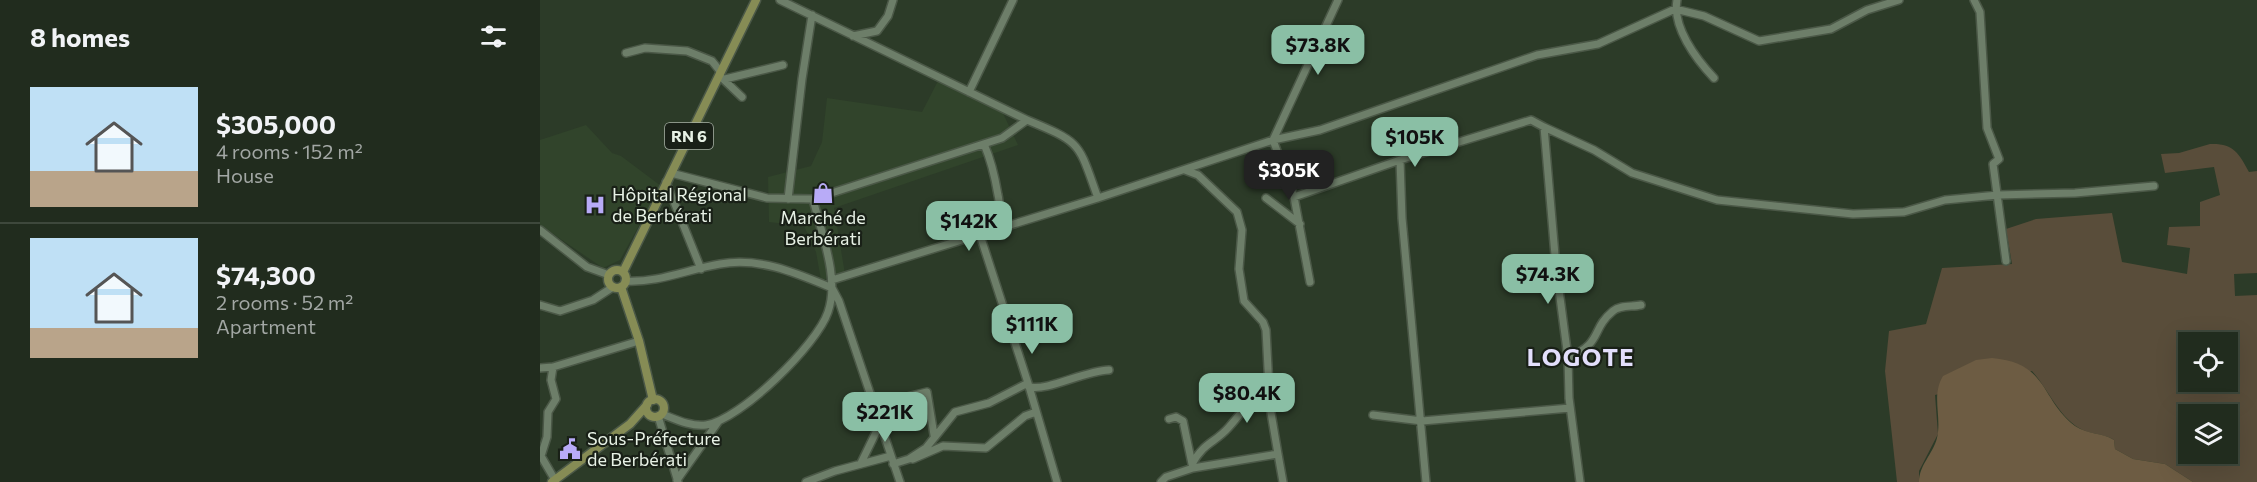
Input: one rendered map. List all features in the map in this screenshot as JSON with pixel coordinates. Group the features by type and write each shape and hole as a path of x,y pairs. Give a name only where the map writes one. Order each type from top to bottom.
{"main road":[{"name":"RN 6","path":"622,272 721,76 756,0"},
{"path":"620,285 608,280 609,275 615,270 622,272 620,285 639,341 650,403 647,411 658,416"},
{"path":"630,424 658,416 663,405 650,403"},
{"path":"554,481 630,424 650,403"}],"street":[{"path":"780,0 1073,142 1081,151 1098,198"},
{"path":"852,36 877,32 888,16 892,0"},
{"path":"969,92 1013,0"},
{"path":"1310,282 1294,197 1274,140 1338,0"},
{"path":"1677,0 1675,9 1687,42 1701,65 1714,78"},
{"path":"540,304 560,311 593,300 620,285 655,280 734,262 753,262 832,284 1274,140 1320,130 1537,55 1598,44 1675,9 1704,16 1759,41 1831,29 1867,10 1899,0"},
{"path":"1974,0 1980,12 1987,128 1999,159 1993,164 2006,261"},
{"path":"788,199 812,15"},
{"path":"626,53 645,48 687,51 712,61 721,76 742,97"},
{"path":"721,76 783,65"},
{"path":"671,173 745,193 788,199 813,199 1002,138 1027,120"},
{"path":"1294,197 1400,160 1531,120 1594,150 1632,173 1717,200 1853,214 1904,212 1945,200 1998,195 2154,186"},
{"path":"1544,127 1556,267 1568,358 1570,408 1580,482"},
{"path":"984,144 992,164 999,196 998,214 1002,229"},
{"path":"1400,160 1402,218 1426,482"},
{"path":"1185,170 1197,175 1214,188 1240,218 1241,286 1248,308 1263,322 1266,330 1268,378 1283,482"},
{"path":"666,182 700,269"},
{"path":"1266,198 1300,224"},
{"path":"813,199 832,284 900,482"},
{"path":"540,230 587,267 609,275"},
{"path":"980,235 1029,385 1057,482"},
{"path":"658,416 698,426 718,422 749,402 809,346 829,311 832,284"},
{"path":"1568,358 1585,350 1592,343 1601,325 1614,310 1641,305"},
{"path":"540,368 553,367 639,341"},
{"path":"553,367 551,380 556,399 548,412 547,437 541,456 554,481"},
{"path":"1033,403 1040,389 1075,375 1109,370"},
{"path":"1192,466 1204,445 1219,436 1246,409 1268,378"},
{"path":"909,459 926,448 934,435 955,412 989,403 1029,385 1040,389"},
{"path":"874,405 927,392 934,435"},
{"path":"861,463 880,424 901,414 899,399"},
{"path":"1373,415 1422,421 1570,408"},
{"path":"806,482 861,463 909,459 943,446 986,448 1025,416 1036,412"},
{"path":"658,416 678,481"},
{"path":"1169,418 1176,417 1183,421 1192,466"},
{"path":"678,481 718,422"},
{"path":"1161,482 1166,477 1192,466 1278,454"}],"shaded area":[{"name":"Marché de Berbérati","path":"938,81 1000,107 1018,145 834,208 845,274 821,280 816,252 804,226 769,222 768,177 811,166 822,142 827,98 922,112"},
{"name":"Hôpital Régional de Berbérati","path":"586,125 612,153 621,156 661,186 620,260 603,268 540,225 540,140"},
{"path":"2210,144 2224,145 2234,150 2249,172 2257,171 2257,273 2234,274 2235,296 2257,295 2257,482 2193,482 2165,464 2133,459 2115,449 2114,440 2083,430 2072,423 2032,371 1935,395 1938,434 1919,471 1919,482 1897,482 1885,371 1889,331 1926,324 1942,268 2012,264 2006,229 2036,219 2112,213 2122,262 2187,274 2190,248 2167,245 2169,227 2200,226 2200,202 2220,195 2214,167 2165,173 2161,154 2179,153"},
{"path":"1992,358 2010,361 2024,367 2034,375 2055,405 2075,426 2114,440 2115,449 2133,459 2165,464 2193,482 1919,482 1921,470 1937,438 1937,399 1943,376 1976,360"}],"place":[{"name":"Marché de Berbérati","path":"823,193"},
{"name":"Hôpital Régional de Berbérati","path":"595,205"},
{"name":"Sous-Préfecture de Berbérati","path":"570,449"}],"district":[{"name":"LOGOTE","path":"1581,358"}]}
